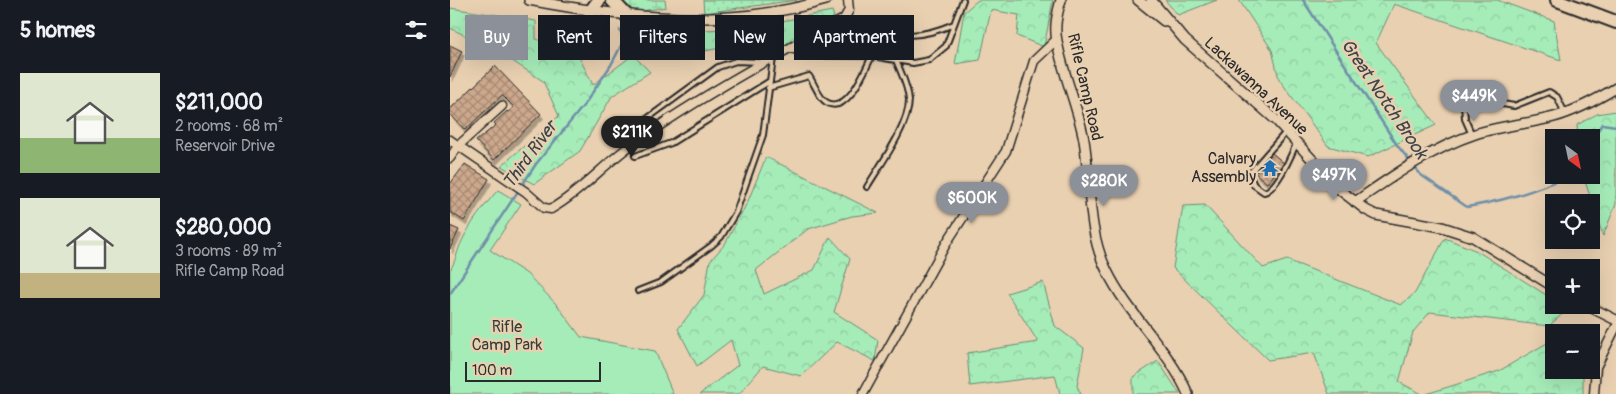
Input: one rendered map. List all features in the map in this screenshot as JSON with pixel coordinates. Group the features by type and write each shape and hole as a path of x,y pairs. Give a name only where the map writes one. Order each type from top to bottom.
{"highway":[{"path":"590,12 599,0"},
{"path":"612,0 626,15"},
{"path":"1557,0 1616,22"}],"street":[{"path":"529,0 590,12 620,15"},
{"path":"705,18 768,13 826,0"},
{"path":"784,51 844,19 849,10 848,0"},
{"name":"Rifle Camp Road","path":"1061,0 1056,23 1056,40 1084,140 1100,255 1128,307 1178,370 1188,394"},
{"name":"Lackawanna Avenue","path":"1138,0 1173,27 1286,132 1340,190 1355,202 1376,215 1442,227 1473,237 1545,281"},
{"name":"Lackawanna Avenue","path":"1151,0 1173,27"},
{"path":"863,394 947,242 1000,163 1012,137 1034,62 1056,40"},
{"path":"450,140 526,192 544,208 551,209 630,146 691,103 765,60"},
{"path":"1355,202 1427,155 1472,135 1565,113 1595,101 1616,88"},
{"path":"450,158 458,146 502,106"},
{"path":"1600,312 1616,320"},
{"path":"1594,394 1596,367 1616,327"}],"lane":[{"path":"896,60 913,63 929,60 946,46 963,0"},
{"path":"914,34 934,32 954,24"},
{"path":"790,49 794,50"},
{"path":"638,291 661,282 721,238 736,212 763,135 773,60"},
{"path":"768,88 808,76 825,102 832,105 845,102 854,91 872,60"},
{"path":"867,187 896,137 908,105 907,89 896,60"},
{"path":"623,124 639,123 648,118 718,68 736,61 761,62"},
{"path":"635,156 670,143 770,81"},
{"path":"1472,135 1465,119 1464,104 1486,101 1514,106 1550,92 1557,97 1565,113"},
{"path":"1286,132 1249,174 1256,188 1264,192 1270,190 1288,164 1297,143"}],"green space":[{"path":"620,0 665,0 666,7 636,12"},
{"path":"703,0 797,0 704,13"},
{"path":"978,0 1053,0 1044,47 1017,36 1019,15 991,10 980,60 955,64 964,12"},
{"path":"1165,0 1217,0 1178,15"},
{"path":"1239,0 1497,0 1554,21 1561,60 1394,4 1376,43 1436,125 1368,157 1328,146 1279,79 1272,50"},
{"path":"450,8 496,15 465,15 465,35 450,28"},
{"path":"832,11 833,15 812,15"},
{"path":"794,19 794,40 784,45 784,21"},
{"path":"528,20 536,21 538,60 580,60 593,85 626,60 638,60 650,72 612,96 580,151 534,184 501,166 559,116 543,81 511,60 528,60"},
{"path":"705,30 715,30 715,49 705,51"},
{"path":"1616,111 1616,204 1603,236 1600,227 1600,194 1589,194 1586,184 1600,184 1600,129 1577,129 1577,125 1597,114"},
{"path":"766,157 878,213 852,216 808,229 756,270 764,294 814,270 830,237 850,259 834,312 878,340 875,361 837,342 801,376 763,366 739,394 700,394 738,365 731,340 697,366 678,329 704,295 710,261 725,244 748,201"},
{"name":"Rifle Camp Park","path":"498,190 521,204 490,250 527,274 557,305 581,337 655,351 673,394 450,394 450,270 469,227"},
{"path":"1205,205 1263,268 1287,260 1401,305 1415,293 1445,238 1477,251 1545,294 1545,314 1562,314 1551,324 1545,326 1430,312 1413,332 1399,382 1422,394 1329,394 1314,353 1268,360 1173,268 1183,206"},
{"path":"1043,282 1055,326 1084,348 1077,386 1081,394 1060,394 1055,375 970,386 967,353 1038,342 1007,293"},
{"path":"1545,344 1545,379 1583,379 1583,394 1426,394 1499,371"},
{"path":"1158,361 1180,394 1133,394 1133,377"}],"building":[{"path":"450,45 462,51 450,77"},
{"path":"495,66 541,114 494,160 476,141 496,125 494,123 507,111 514,107 502,95 465,130 450,114 450,109"},
{"name":"Calvary Assembly","path":"1272,153 1284,163 1267,183 1255,173"},
{"path":"465,164 489,179 464,221 450,212 450,184"},
{"path":"450,226 459,230 450,249"}],"waterway":[{"name":"Great Notch Brook","path":"1303,0 1397,145 1421,175 1467,207 1519,195 1548,184"},
{"name":"Third River","path":"450,294 536,164 584,105 611,65 620,48"},
{"name":"Great Notch Brook","path":"1599,129 1602,124 1616,126"}],"place":[{"name":"Calvary Assembly","path":"1270,168"}]}
